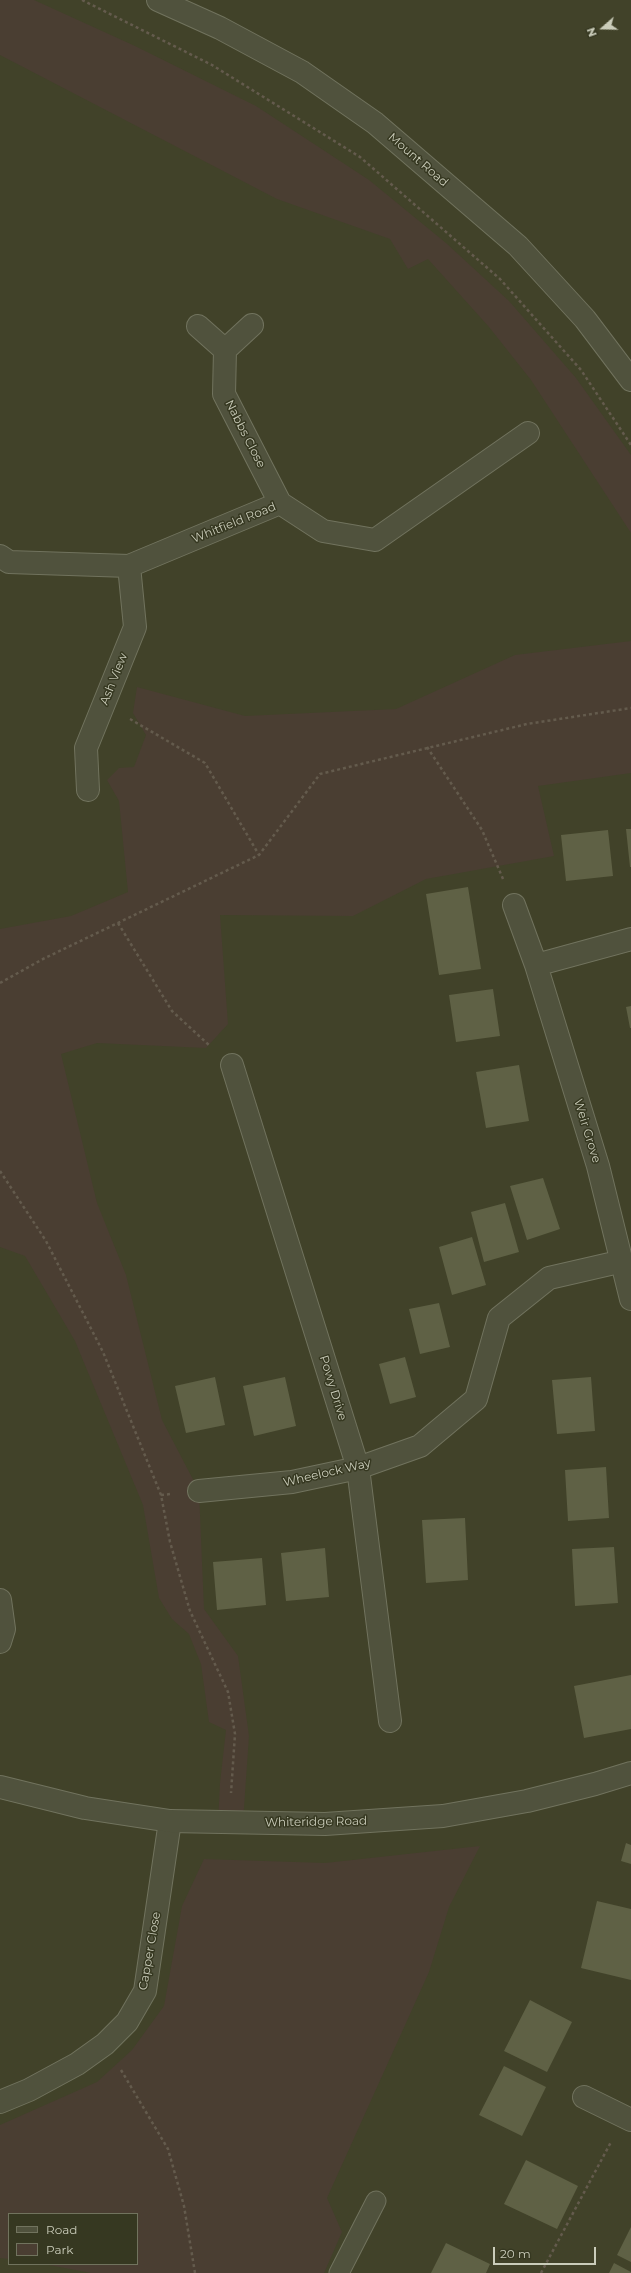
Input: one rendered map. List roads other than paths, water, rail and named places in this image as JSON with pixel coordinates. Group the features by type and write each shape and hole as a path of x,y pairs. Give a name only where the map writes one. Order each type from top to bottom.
{"street":[{"name":"Mount Road","path":"158,0 220,28 302,72 375,124 518,246 585,319 631,380"},
{"path":"198,326 225,350 252,325"},
{"name":"Nabbs Close","path":"225,350 224,394 280,503"},
{"name":"Whitfield Road","path":"0,556 9,562 129,566 280,503 323,532 375,540 528,434"},
{"name":"Ash View","path":"88,790 86,748 135,627 129,566"},
{"name":"Weir Grove","path":"514,905 536,965 598,1166 631,1299"},
{"path":"536,965 631,939"},
{"name":"Powy Drive","path":"232,1064 358,1468 390,1721"},
{"name":"Wheelock Way","path":"199,1491 292,1482 358,1468 420,1446 476,1399 499,1318 549,1278 623,1262"},
{"path":"0,1600 4,1629 0,1642"},
{"name":"Whiteridge Road","path":"0,1787 85,1808 170,1821 324,1824 443,1816 527,1801 595,1784 631,1773"},
{"name":"Capper Close","path":"0,2102 29,2090 77,2064 105,2044 127,2022 145,1991 170,1821"},
{"path":"584,2097 628,2118"}],"lane":[{"path":"339,2273 376,2201"}]}
